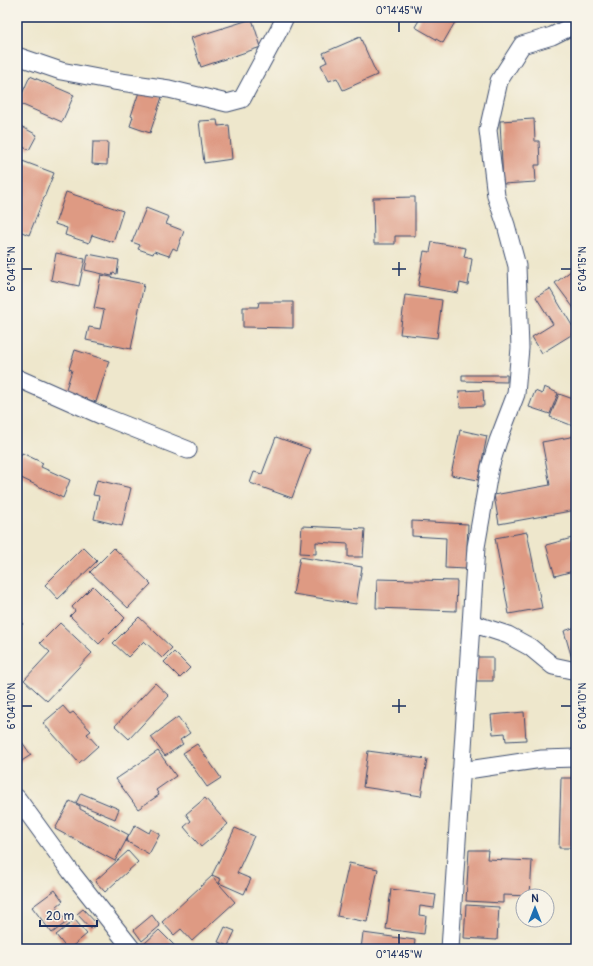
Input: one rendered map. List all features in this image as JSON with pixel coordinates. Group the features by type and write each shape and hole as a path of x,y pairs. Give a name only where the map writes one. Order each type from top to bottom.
{"street":[{"path":"17,56 61,71 169,89 227,103 242,99 285,17"},
{"path":"450,949 476,547 490,467 516,394 520,348 517,266 506,225 496,196 488,130 499,81 522,45 552,36 576,24"},
{"path":"17,378 105,417 188,450"},
{"path":"471,624 508,635 530,647 554,666 576,671"},
{"path":"461,771 542,759 576,758"},
{"path":"17,798 71,872 132,949"}],"building":[{"path":"421,17 458,17 443,43 415,27"},
{"path":"252,19 261,47 201,67 191,38"},
{"path":"360,37 377,75 343,90 337,78 329,81 321,65 327,62 323,53"},
{"path":"30,76 74,95 62,122 18,103"},
{"path":"140,89 162,97 150,133 130,126 133,117 131,116"},
{"path":"534,119 535,141 539,141 540,165 535,165 536,182 503,184 500,121"},
{"path":"217,120 218,126 229,125 232,159 204,163 199,121"},
{"path":"17,124 37,135 29,150 17,144"},
{"path":"93,142 108,142 107,165 92,164"},
{"path":"17,159 54,173 29,235 17,230"},
{"path":"66,192 123,211 113,242 92,235 89,243 65,235 67,228 55,224"},
{"path":"415,197 415,236 395,236 395,244 374,244 373,198"},
{"path":"146,208 169,217 166,224 184,231 177,250 173,248 169,256 154,251 153,254 138,249 140,245 132,242"},
{"path":"432,242 466,248 464,257 472,259 468,285 460,283 458,293 418,286 424,251 430,252"},
{"path":"56,253 85,259 79,286 51,280"},
{"path":"88,254 119,260 117,274 113,273 112,276 85,270"},
{"path":"576,267 576,311 555,283"},
{"path":"101,275 144,284 131,349 86,340 89,327 100,329 104,310 94,308"},
{"path":"550,289 576,332 542,353 532,337 553,324 536,297"},
{"path":"405,295 442,300 437,338 400,334"},
{"path":"259,302 293,302 293,328 243,327 243,307 258,307"},
{"path":"75,350 109,361 96,402 65,392 72,370 69,369"},
{"path":"462,375 507,375 507,382 462,381"},
{"path":"544,387 558,393 550,414 529,407 535,391 542,394"},
{"path":"483,390 484,406 460,407 459,391"},
{"path":"559,394 576,400 576,427 550,417"},
{"path":"460,430 487,436 478,480 451,475"},
{"path":"576,436 576,510 499,524 494,495 550,485 542,442"},
{"path":"276,437 310,449 292,498 250,483 254,472 262,474"},
{"path":"22,453 43,463 41,467 70,480 63,498 17,476 17,464"},
{"path":"97,480 131,488 122,526 94,519 99,496 93,495"},
{"path":"412,521 468,524 466,569 445,568 446,538 412,536"},
{"path":"302,526 365,529 363,557 348,557 348,544 316,542 316,554 300,553"},
{"path":"527,532 542,608 509,614 495,538"},
{"path":"576,537 576,574 573,571 555,576 546,545"},
{"path":"83,547 97,561 58,599 45,585"},
{"path":"114,548 151,584 128,608 90,572"},
{"path":"300,557 362,567 356,604 293,594"},
{"path":"377,579 457,581 456,611 376,608"},
{"path":"93,586 125,618 99,644 70,616 75,611 72,607"},
{"path":"139,617 172,648 162,658 144,641 128,657 113,643"},
{"path":"17,618 23,624 17,630"},
{"path":"60,623 92,653 47,701 24,680 50,652 40,643"},
{"path":"576,627 576,661 573,662 564,631"},
{"path":"174,652 190,668 180,678 164,662"},
{"path":"476,657 493,657 493,681 476,681"},
{"path":"155,683 169,696 129,739 115,726"},
{"path":"63,706 70,714 73,712 91,731 87,734 98,746 79,763 43,723"},
{"path":"524,712 526,740 506,741 505,733 493,734 491,715"},
{"path":"178,717 190,733 180,740 183,744 165,756 151,737"},
{"path":"22,742 31,755 17,764 17,746"},
{"path":"197,744 221,778 207,787 183,753"},
{"path":"158,751 176,776 156,790 159,795 138,809 116,779"},
{"path":"368,751 427,759 421,796 363,787"},
{"path":"561,778 576,778 576,848 559,848"},
{"path":"81,793 119,809 115,819 76,803"},
{"path":"205,798 228,824 201,847 184,827 191,821 186,814"},
{"path":"70,801 80,806 80,809 129,835 115,861 55,829"},
{"path":"135,825 149,833 151,829 160,834 149,854 126,841"},
{"path":"235,828 254,836 237,873 251,879 244,894 219,883 221,879 212,875"},
{"path":"469,850 488,850 487,859 532,861 530,888 515,888 515,895 503,895 503,903 466,901"},
{"path":"128,851 138,862 105,892 95,881"},
{"path":"349,863 378,869 367,922 337,916"},
{"path":"212,876 235,902 192,941 181,929 174,935 162,922"},
{"path":"391,889 436,895 434,908 420,906 419,915 426,916 424,934 386,929"},
{"path":"55,890 63,901 56,907 67,922 52,933 32,907"},
{"path":"466,905 499,907 497,940 464,938"},
{"path":"83,909 97,924 91,929 77,914"},
{"path":"152,915 160,926 142,941 134,930"},
{"path":"75,920 87,934 67,949 56,935"},
{"path":"225,927 235,931 228,946 218,942"},
{"path":"159,930 175,946 172,949 148,949 144,944"},
{"path":"363,933 415,940 414,949 361,949"}]}
